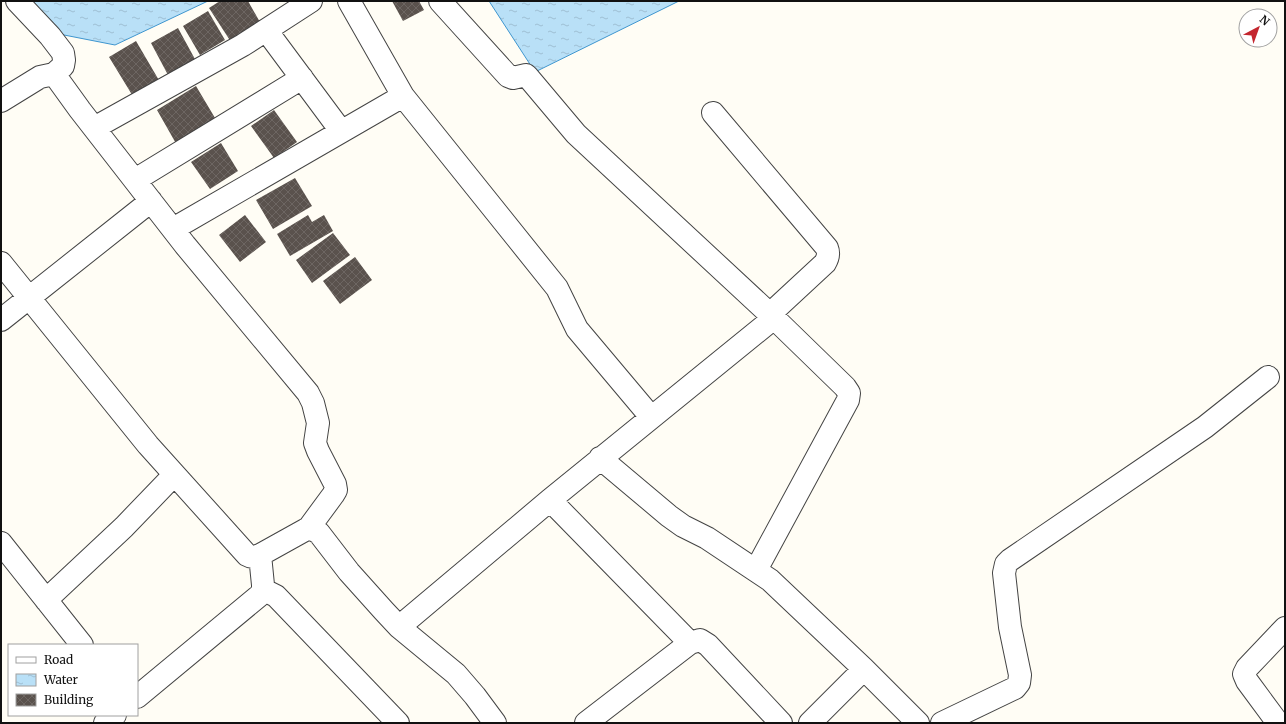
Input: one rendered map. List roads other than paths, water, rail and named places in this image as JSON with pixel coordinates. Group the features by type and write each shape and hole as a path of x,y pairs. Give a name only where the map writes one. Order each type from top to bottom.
{"street":[{"path":"1,101 40,76 54,74 63,66 64,60 63,53 50,36 17,1"},
{"path":"94,128 243,45 311,1"},
{"path":"349,1 403,96 557,288 577,329 586,341 652,417"},
{"path":"440,1 508,76 513,78 526,75 528,76 576,134 772,316 845,387 849,393 848,400 756,570"},
{"path":"266,30 341,131"},
{"path":"1,262 148,445 247,555 254,557 260,555 308,529 336,490 335,484 315,443 318,423 313,404 308,393 151,202 54,74"},
{"path":"135,180 302,78"},
{"path":"173,229 403,96"},
{"path":"398,627 772,316 827,260 827,248 713,113"},
{"path":"1,320 151,202"},
{"path":"942,723 1015,688 1019,683 1020,676 1010,627 1004,573 1006,564 1205,427 1268,377"},
{"path":"600,458 668,516 683,526 707,538 756,570 781,590 918,723"},
{"path":"46,600 124,526 174,475"},
{"path":"550,500 690,643"},
{"path":"308,529 319,533 349,572 398,627 456,674 495,723"},
{"path":"1,543 81,644"},
{"path":"138,696 257,599 263,590 260,555"},
{"path":"263,590 276,596 398,723"},
{"path":"1278,723 1247,681 1244,674 1247,668 1285,628"},
{"path":"586,723 690,643 700,640 708,645 781,723"},
{"path":"810,723 864,669"},
{"path":"105,723 114,716"}],"water":[{"path":"29,1 208,1 115,45 59,34"},
{"path":"489,1 679,1 535,72"}]}
